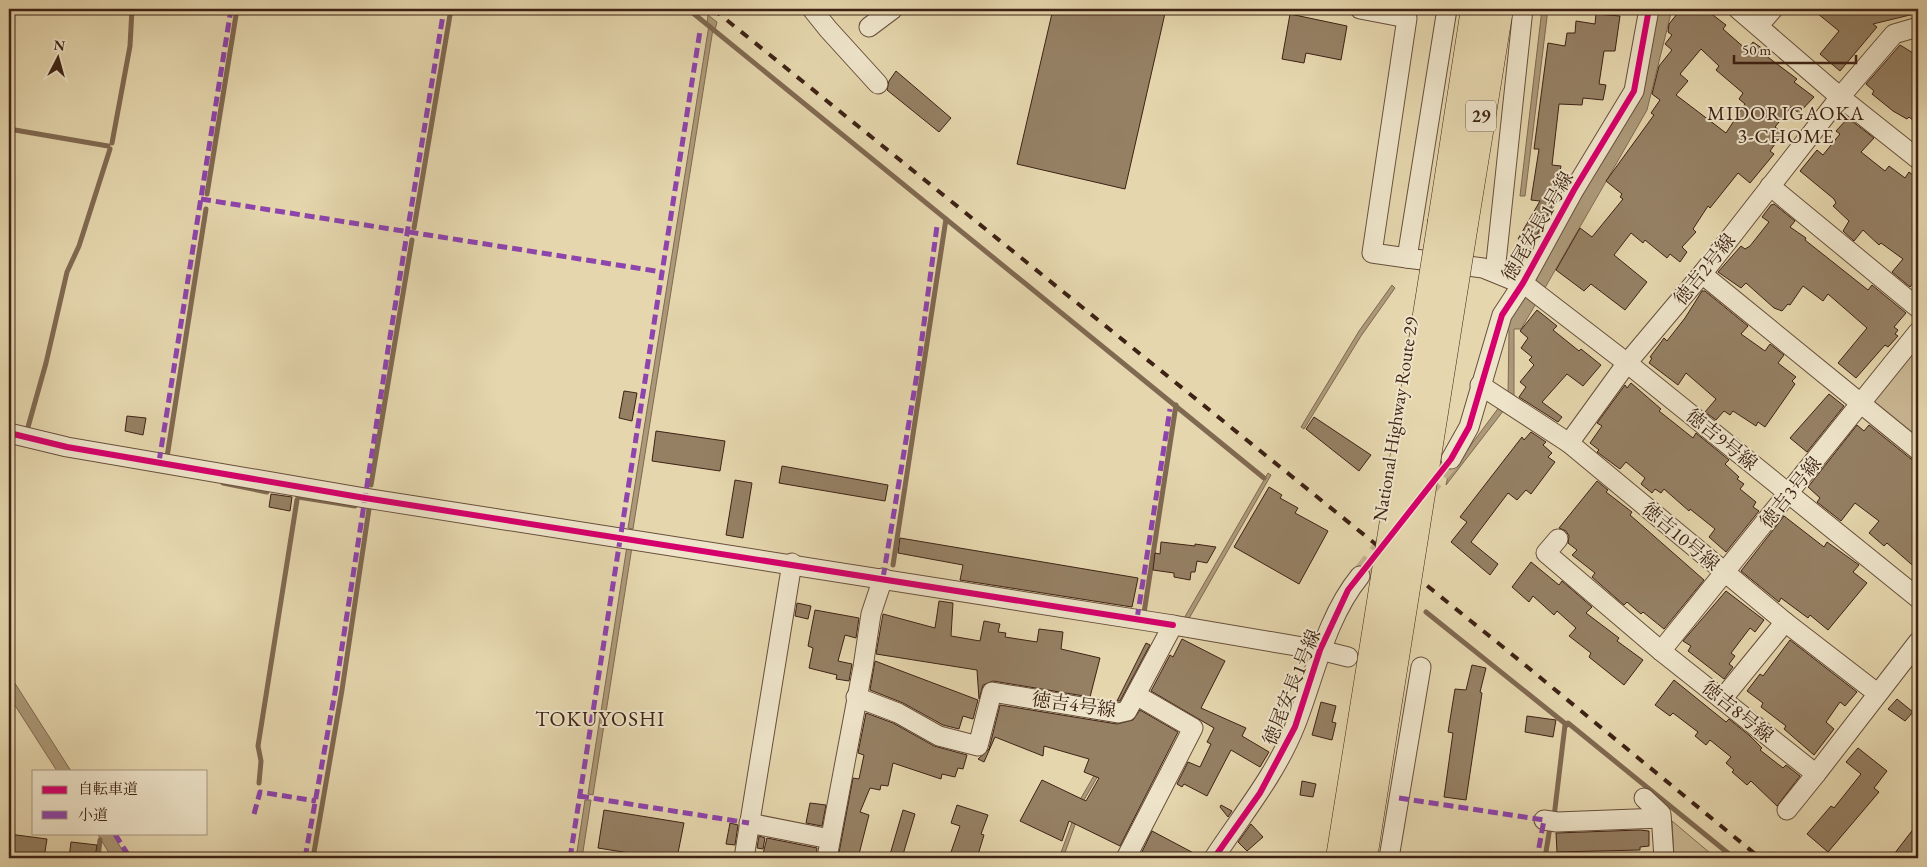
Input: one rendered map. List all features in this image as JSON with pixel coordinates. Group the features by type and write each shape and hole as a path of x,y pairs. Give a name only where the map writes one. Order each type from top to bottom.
{"highway":[{"name":"National Highway Route 29","path":"1363,858 1453,223 1475,9"},
{"name":"National Highway Route 29","path":"1340,858 1453,223 1499,9"}],"street":[{"path":"812,9 878,84"},
{"path":"869,27 894,9"},
{"path":"1407,258 1447,9"},
{"path":"1495,272 1523,9"},
{"name":"徳尾安長1号線","path":"1451,459 1469,427 1502,315 1525,285 1574,190 1634,91 1649,9"},
{"path":"1738,9 1759,25 1840,97 1918,159"},
{"path":"1759,25 1772,9"},
{"name":"徳吉9号線","path":"1371,10 1407,18 1372,253 1475,267 1495,272 1525,285 1627,363 1918,598"},
{"name":"徳吉2号線","path":"1569,443 1627,363 1702,274 1840,97 1894,34 1918,28"},
{"path":"1770,186 1918,308"},
{"path":"1702,274 1918,450"},
{"name":"徳吉3号線","path":"1662,651 1918,332"},
{"name":"徳吉10号線","path":"1480,385 1569,443 1786,622 1877,693"},
{"path":"9,433 67,448 364,498 792,563 1173,625 1320,650 1348,657"},
{"name":"徳吉8号線","path":"1558,539 1546,554 1662,651 1816,774"},
{"path":"744,858 792,563"},
{"name":"徳尾安長1号線","path":"1214,858 1260,793 1295,727 1320,650 1348,590 1360,576"},
{"path":"827,858 863,667 871,614 883,578"},
{"path":"1722,698 1786,622"},
{"name":"徳吉4号線","path":"856,697 898,713 939,736 978,746 992,692 1118,713 1127,711 1173,625"},
{"path":"1787,810 1918,642"},
{"path":"1389,858 1421,667"},
{"path":"1126,858 1192,728 1136,695"},
{"path":"1644,798 1661,814 1664,858"},
{"path":"1544,820 1557,822 1661,818"},
{"path":"749,823 830,839"}],"shaded area":[{"path":"1542,9 1548,9 1525,196 1520,196"},
{"path":"1658,9 1672,9 1647,110 1521,329 1514,329 1514,397 1446,485 1448,476 1508,395 1509,331 1505,328 1634,105"},
{"path":"708,15 717,22 715,30 713,29 633,529 628,528 709,25 707,24"},
{"path":"1392,285 1395,288 1361,336 1304,429 1301,427 1359,331"},
{"path":"1918,340 1918,441 1874,405 1873,396"},
{"path":"1268,473 1271,475 1187,622 1183,620"},
{"path":"627,546 632,547 593,795 588,794"},
{"path":"9,674 70,770 56,770 9,696"},
{"path":"1111,746 1114,748 1084,800 1063,858 1059,858 1081,798"},
{"path":"585,800 591,800 582,858 576,858"},
{"path":"1672,821 1716,858 1674,858"},
{"path":"98,834 113,834 127,858 112,858"}],"building":[{"path":"1053,9 1166,9 1125,189 1017,164"},
{"path":"1681,9 1705,9 1726,25 1723,29 1747,50 1753,42 1763,49 1761,52 1797,79 1794,82 1814,97 1799,113 1791,107 1775,127 1783,133 1770,151 1774,154 1750,183 1738,173 1710,208 1708,206 1693,229 1696,232 1682,247 1687,252 1680,262 1670,254 1667,258 1645,240 1643,243 1631,233 1614,255 1647,282 1625,310 1591,284 1584,291 1556,270 1580,228 1592,237 1623,199 1620,197 1622,194 1606,181 1654,115 1651,113 1660,100 1652,94 1659,66 1672,50 1665,44 1672,35 1668,32 1669,24","holes":["1701,49 1719,66 1716,70 1743,93 1739,99 1745,104 1726,133 1676,95 1688,81 1680,74"]},
{"path":"1812,9 1913,9 1914,14 1873,24 1877,27 1840,71 1820,54 1839,31"},
{"path":"1290,14 1347,26 1341,60 1306,53 1304,63 1282,59"},
{"path":"1596,14 1620,16 1615,51 1604,51 1599,84 1606,85 1603,100 1583,98 1582,105 1559,104 1552,165 1561,166 1557,187 1555,186 1552,206 1531,246 1518,239 1540,201 1531,200 1539,149 1534,149 1548,43 1565,46 1567,33 1575,33 1576,21 1595,24"},
{"path":"1900,45 1918,56 1918,124 1909,117 1907,119 1893,111 1872,94 1874,91 1866,84"},
{"path":"896,71 951,118 939,132 887,90 889,81"},
{"path":"1848,118 1874,138 1861,152 1885,171 1889,166 1905,178 1909,172 1918,179 1918,287 1913,283 1910,287 1892,272 1903,259 1881,243 1879,245 1863,230 1854,241 1843,231 1849,221 1833,206 1836,203 1834,199 1800,171 1817,150 1823,155 1840,134 1836,131"},
{"path":"1774,204 1795,221 1790,227 1806,238 1805,240 1868,290 1872,285 1906,313 1894,327 1898,330 1895,334 1898,336 1888,347 1885,345 1856,378 1838,363 1867,328 1828,294 1823,301 1803,286 1790,305 1788,304 1782,311 1774,308 1746,283 1741,288 1718,272 1741,246 1745,249 1750,246 1769,222 1762,217 1771,205"},
{"path":"1702,291 1705,291 1748,326 1741,334 1765,351 1770,344 1784,355 1778,363 1796,377 1792,381 1795,384 1765,427 1758,422 1756,426 1733,411 1730,415 1724,411 1716,420 1705,412 1716,399 1686,373 1678,385 1649,363 1652,358 1650,357 1664,338 1667,341 1685,318"},
{"path":"1537,310 1557,326 1553,330 1579,351 1581,349 1601,365 1583,386 1567,374 1542,402 1562,417 1558,422 1519,397 1526,387 1520,382 1534,365 1529,360 1532,357 1521,348 1528,338 1520,331"},
{"path":"1631,383 1661,409 1659,411 1693,438 1696,433 1729,460 1725,464 1739,477 1737,479 1744,484 1740,489 1756,502 1753,507 1759,511 1726,552 1709,537 1715,529 1690,509 1689,511 1664,489 1661,493 1655,489 1652,493 1641,484 1645,478 1626,462 1620,469 1597,452 1599,450 1590,443 1602,426 1597,423 1625,385 1627,388"},
{"path":"624,391 637,393 632,421 619,418"},
{"path":"1829,394 1844,406 1807,452 1790,438"},
{"path":"127,416 146,418 143,435 125,431"},
{"path":"1314,417 1371,455 1359,471 1306,429"},
{"path":"1857,425 1864,431 1869,425 1911,459 1918,461 1918,570 1887,543 1884,546 1869,533 1879,521 1855,503 1841,521 1817,502 1820,498 1808,487"},
{"path":"656,431 725,441 720,471 652,461"},
{"path":"1531,432 1546,442 1543,445 1552,453 1548,457 1555,462 1531,494 1526,490 1517,500 1508,493 1471,542 1498,564 1490,575 1451,542 1467,522 1460,517 1522,437 1524,440"},
{"path":"782,466 888,485 885,501 779,483"},
{"path":"735,480 752,483 743,538 726,535"},
{"path":"1597,481 1608,490 1606,492 1632,512 1630,515 1704,580 1664,629 1627,602 1624,605 1592,577 1595,573 1572,555 1577,550 1568,543 1569,536 1566,531 1559,528"},
{"path":"1269,487 1282,495 1280,498 1298,508 1295,513 1328,531 1299,584 1234,547"},
{"path":"271,494 292,497 290,511 269,507"},
{"path":"1784,516 1824,547 1827,542 1859,565 1853,572 1867,583 1828,630 1810,615 1808,618 1781,598 1779,602 1741,571"},
{"path":"900,538 1138,578 1132,607 960,580 963,565 898,553"},
{"path":"1161,542 1216,547 1207,563 1197,561 1195,572 1191,572 1190,580 1174,577 1174,573 1153,570 1155,553 1160,554"},
{"path":"1531,562 1559,585 1562,581 1592,607 1586,613 1619,638 1617,641 1643,660 1624,685 1589,657 1591,653 1569,636 1576,628 1557,611 1554,615 1533,596 1529,602 1512,587"},
{"path":"1726,591 1764,620 1755,632 1750,628 1731,653 1735,656 1729,664 1733,667 1724,679 1688,651 1691,646 1683,641"},
{"path":"939,601 953,603 951,636 980,641 984,621 1000,624 998,632 1006,633 1005,637 1037,642 1039,629 1063,632 1061,649 1100,658 1090,697 993,681 983,685 979,699 977,670 876,654 883,614 935,628"},
{"path":"797,603 811,606 808,619 795,616"},
{"path":"815,610 859,618 856,638 845,635 838,661 852,664 849,681 836,679 837,675 809,668 813,648 808,646"},
{"path":"1182,639 1225,661 1201,708 1246,728 1242,736 1269,752 1260,767 1231,750 1207,796 1184,784 1182,787 1177,784 1188,762 1200,767 1211,744 1207,742 1214,728 1151,691 1170,655 1173,657"},
{"path":"1790,640 1857,692 1845,706 1840,702 1826,722 1834,729 1814,755 1784,729 1786,726 1761,707 1763,703 1747,691 1760,674 1763,676"},
{"path":"1146,643 1150,645 1120,701 1117,701"},
{"path":"875,661 978,700 973,719 963,716 959,729 943,725 903,703 870,690"},
{"path":"1472,665 1486,668 1480,692 1482,693 1466,800 1444,797 1453,733 1448,732 1455,689 1466,690"},
{"path":"1674,680 1726,722 1729,719 1762,748 1760,750 1783,768 1786,765 1800,776 1777,806 1751,781 1747,785 1732,772 1734,770 1726,763 1731,757 1710,740 1706,745 1695,736 1698,732 1673,713 1670,716 1655,705"},
{"path":"1897,699 1913,712 1905,721 1888,709"},
{"path":"1321,702 1336,706 1332,722 1336,723 1332,740 1312,735"},
{"path":"1000,705 1117,724 1133,720 1140,710 1178,732 1120,846 1069,821 1062,841 1020,821 1042,780 1086,801 1099,778 1084,772 1089,759 1044,746 1043,756 995,737 984,762 978,759 989,749"},
{"path":"866,713 893,723 934,746 967,755 963,769 958,768 955,777 942,774 941,779 893,763 888,786 881,785 880,790 870,788 860,812 869,815 858,858 838,858 853,778 859,779 864,755 858,753"},
{"path":"1527,716 1556,720 1553,737 1525,732"},
{"path":"1858,748 1887,771 1874,788 1879,792 1828,852 1807,834 1831,806 1834,808 1861,774 1846,762"},
{"path":"1302,781 1316,784 1313,797 1300,795"},
{"path":"810,803 826,805 822,826 806,823"},
{"path":"957,805 988,815 981,834 984,835 977,858 949,858 960,826 951,823"},
{"path":"1221,805 1232,811 1228,817 1220,807"},
{"path":"604,810 684,823 677,858 661,858 598,848"},
{"path":"903,810 915,814 902,858 889,858"},
{"path":"730,823 738,825 735,845 726,844"},
{"path":"1918,823 1918,858 1891,858"},
{"path":"1251,824 1263,837 1247,851 1238,842"},
{"path":"1152,831 1203,858 1139,858"},
{"path":"1649,831 1649,846 1640,847 1640,850 1557,852 1556,833"},
{"path":"9,834 47,839 44,858 9,858"},
{"path":"759,836 765,838 763,849 757,848"},
{"path":"767,838 817,848 816,858 762,858"},
{"path":"71,842 97,845 95,858 69,858"}],"waterway":[{"path":"112,143 130,46 132,9"},
{"path":"207,194 237,9"},
{"path":"414,228 451,9"},
{"path":"688,9 1264,478"},
{"path":"9,129 108,146"},
{"path":"28,427 46,363 67,272 79,246 110,149"},
{"path":"167,457 206,209"},
{"path":"893,565 946,219"},
{"path":"371,485 412,240"},
{"path":"1144,613 1176,405"},
{"path":"223,483 267,492"},
{"path":"298,497 355,506"},
{"path":"259,783 261,761 258,746 297,500"},
{"path":"313,858 342,690 369,509"},
{"path":"1426,612 1567,725 1568,723 1734,858"},
{"path":"1554,817 1565,725"},
{"path":"1545,858 1550,827"},
{"path":"98,858 100,840"}],"tunnel":[{"path":"1422,495 1451,459"},
{"path":"1360,576 1390,537"}],"railway":[{"path":"713,9 1503,647 1760,858"}],"marked path":[{"path":"159,462 231,9"},
{"path":"305,858 335,692 389,343 444,9"},
{"path":"570,858 700,31"},
{"path":"201,199 662,272"},
{"path":"883,578 918,368 937,226"},
{"path":"1137,619 1170,409"},
{"path":"254,814 260,792 316,801"},
{"path":"579,796 749,823"},
{"path":"1399,798 1544,820 1537,858"},
{"path":"115,834 130,858"}],"cycle path":[{"path":"1214,858 1260,793 1295,727 1320,650 1348,590 1451,459 1469,427 1502,315 1523,283 1574,190 1634,91 1649,9"},
{"path":"9,433 67,447 365,498 1173,625"}],"district":[{"name":"MIDORIGAOKA 3-CHOME","path":"1786,124"},
{"name":"TOKUYOSHI","path":"600,719"}]}
